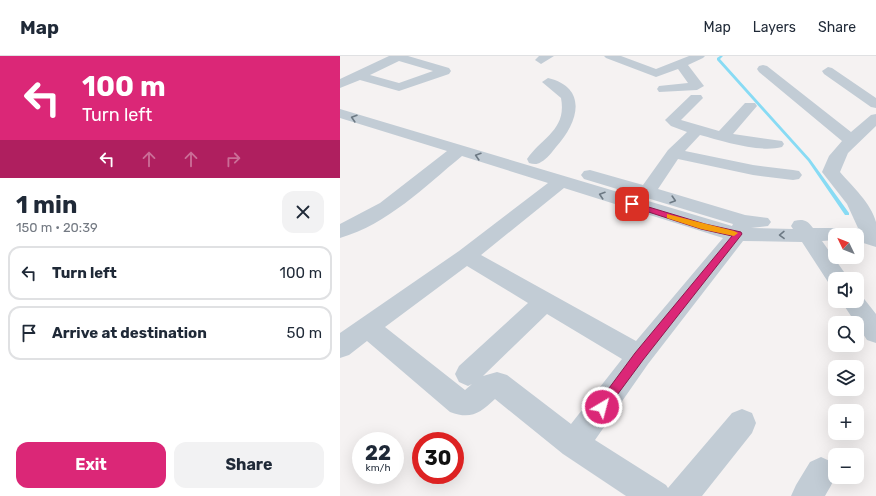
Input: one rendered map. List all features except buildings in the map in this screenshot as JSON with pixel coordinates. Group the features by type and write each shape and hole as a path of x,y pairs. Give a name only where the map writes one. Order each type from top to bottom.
{"street":[{"path":"340,84 358,75 397,56 446,72 399,87 358,75"},
{"path":"610,56 656,73 692,58 698,86 664,89"},
{"path":"763,69 852,141"},
{"path":"828,71 876,104"},
{"path":"536,159 559,134 566,123 568,98 560,89 548,82"},
{"path":"696,98 672,120 676,123 696,130 743,141 776,144"},
{"path":"340,101 647,192 741,228"},
{"path":"722,136 750,106"},
{"path":"340,113 704,227 803,229 844,232 872,225 831,172 832,163 876,118"},
{"path":"647,192 674,153 696,130"},
{"path":"340,231 367,219 390,204 459,150"},
{"path":"674,153 753,170 793,175"},
{"path":"340,347 466,256 561,182"},
{"path":"574,444 639,356 741,228"},
{"path":"803,229 833,272"},
{"path":"466,256 639,356"},
{"path":"468,374 546,301"},
{"path":"858,308 876,333"},
{"path":"367,328 460,403 465,404 472,402 491,385 497,384 574,444 655,496"},
{"path":"681,496 742,423"}],"waterway":[{"path":"722,56 718,59 809,160 847,214"}],"slow traffic":[{"path":"670,216 704,227 734,233"}],"route":[{"path":"602,407 639,356 738,234 704,227 632,204"}]}
